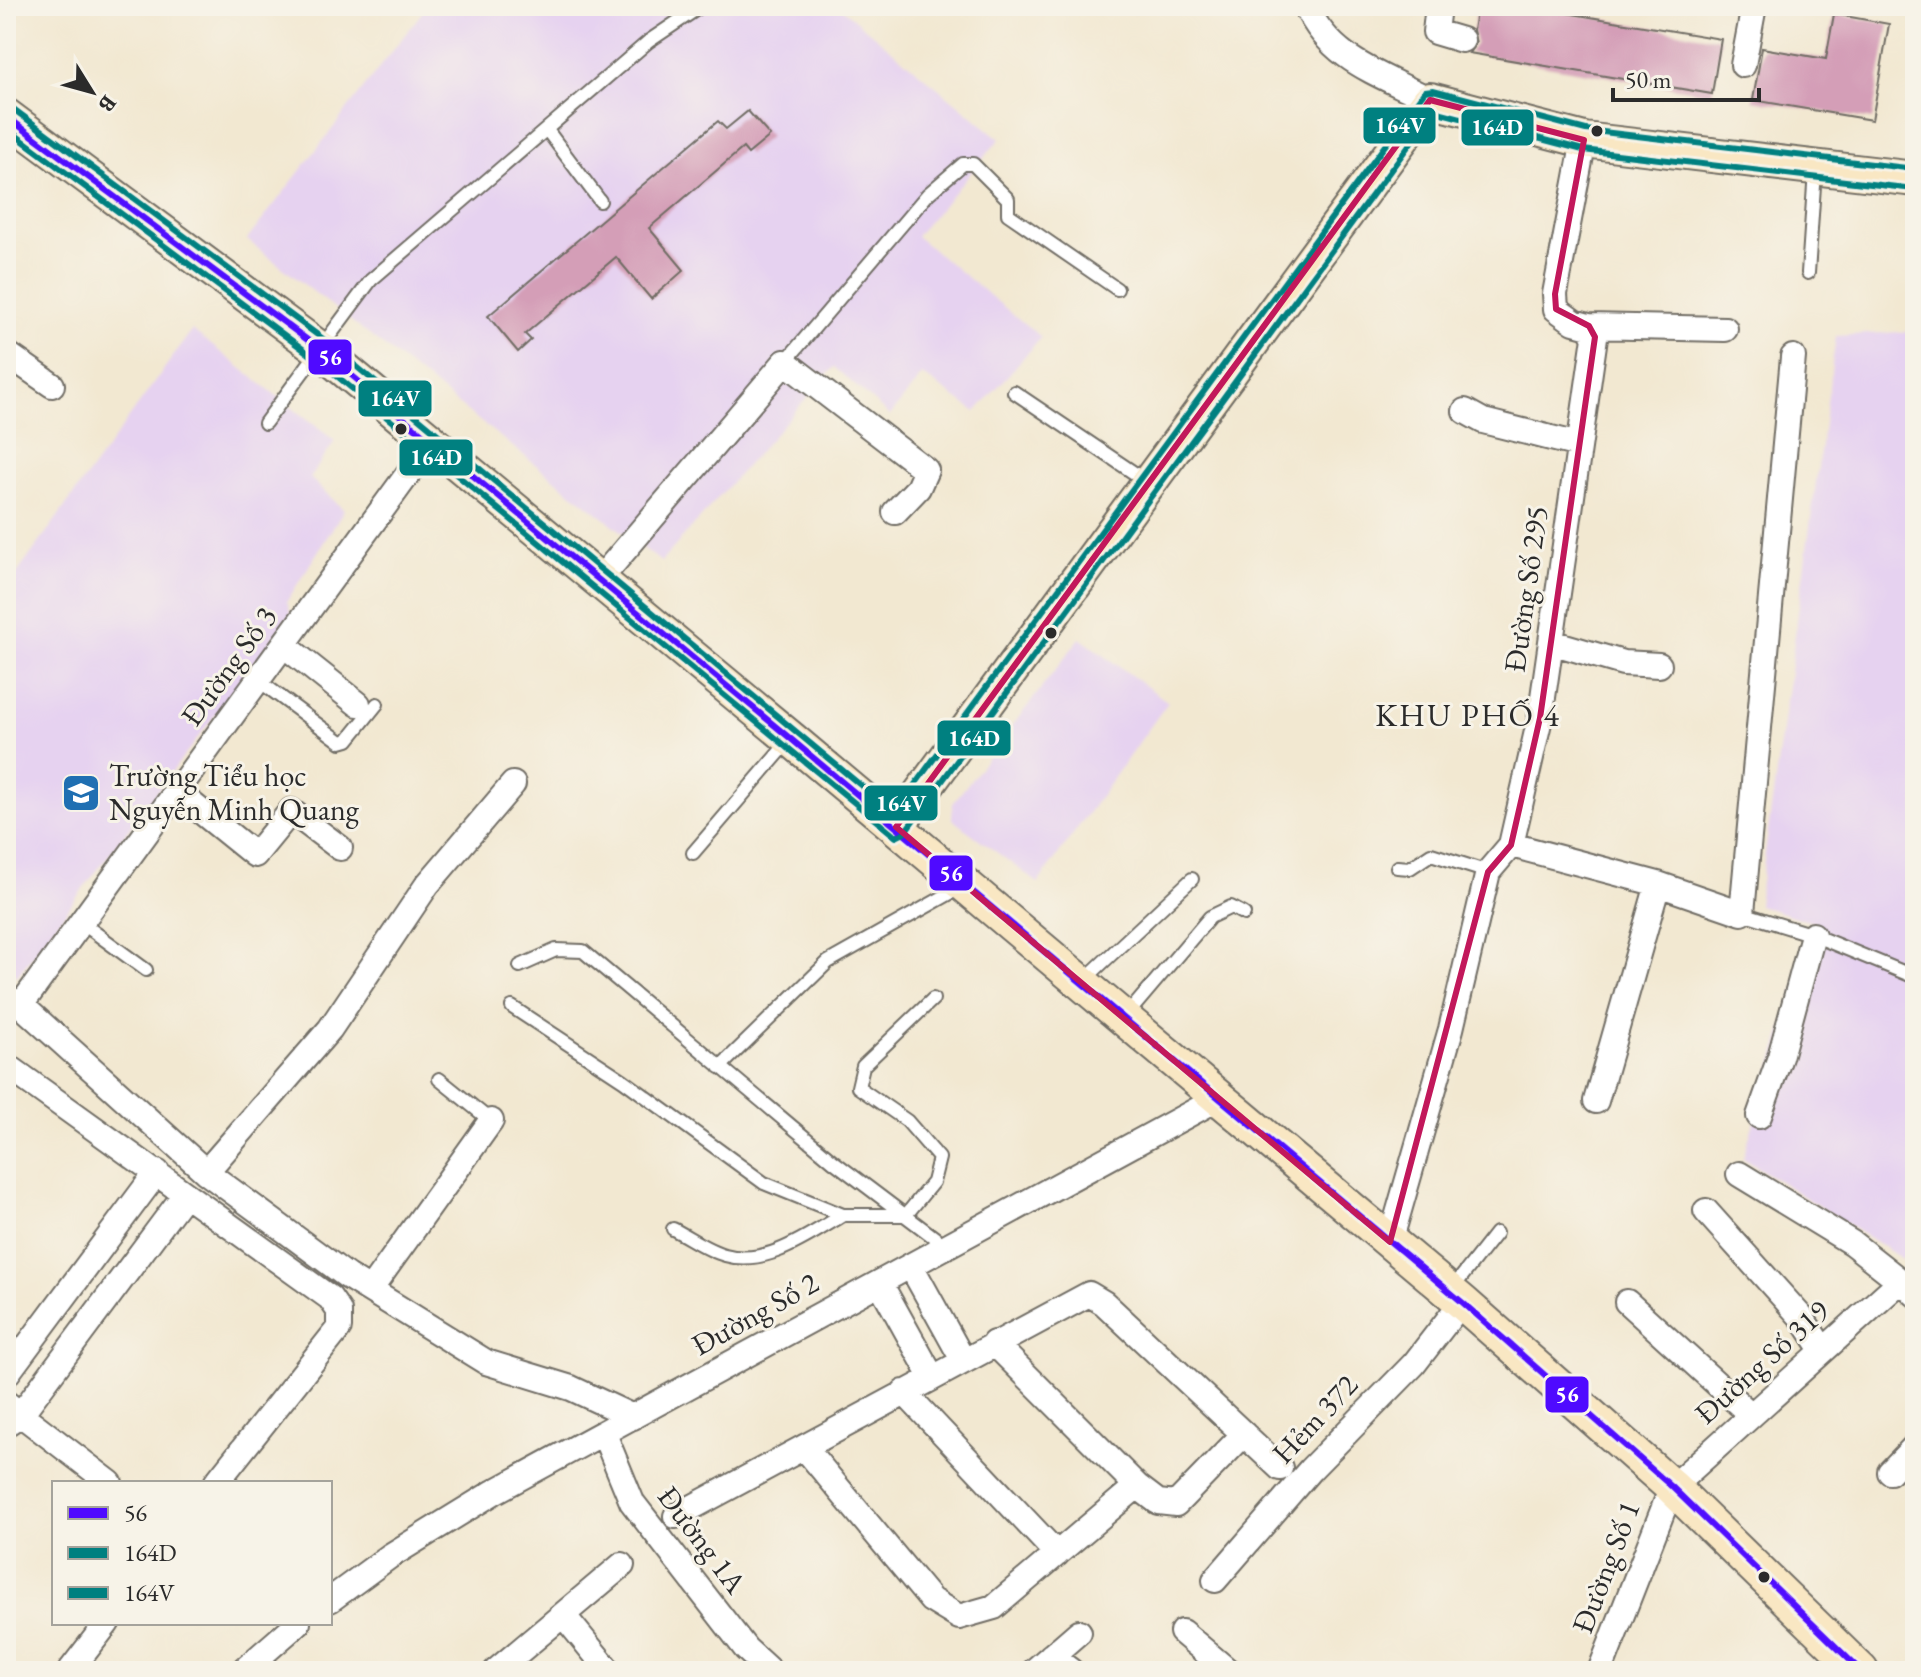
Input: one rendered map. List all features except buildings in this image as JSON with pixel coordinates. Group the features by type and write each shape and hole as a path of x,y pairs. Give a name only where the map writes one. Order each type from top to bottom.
{"main road":[{"path":"896,827 1430,100 1584,140 1915,179"},
{"path":"6,116 321,350 600,579 1456,1296 1672,1487 1861,1671"}],"street":[{"path":"1306,6 1317,31 1336,51 1430,100"},
{"path":"1438,6 1435,32 1462,40"},
{"path":"1743,65 1754,6"},
{"path":"1584,140 1555,294 1556,309 1574,322 1589,326 1725,329"},
{"name":"Đường Số 295","path":"1390,1242 1451,1029 1488,872 1511,845 1540,718 1595,337 1589,326"},
{"path":"6,353 52,385"},
{"path":"1511,845 1658,884 1742,913 1793,357"},
{"path":"600,579 785,362 926,470 918,488 895,512"},
{"path":"1465,411 1483,421 1579,445"},
{"name":"Đường Số 3","path":"14,1001 82,923 432,441"},
{"path":"1551,642 1623,663 1659,665"},
{"path":"284,645 368,704"},
{"path":"206,1172 330,1029 427,885 513,784"},
{"path":"177,792 255,855 291,811 340,848"},
{"path":"1596,1101 1658,884"},
{"path":"1759,1116 1780,1057 1813,935"},
{"path":"14,1001 206,1172 370,1290 486,1362 571,1388 633,1417"},
{"path":"6,1065 330,1298 339,1311 339,1328 218,1481"},
{"name":"Đường Số 2","path":"332,1599 390,1556 494,1492 1219,1098"},
{"path":"370,1290 491,1121"},
{"path":"6,1375 157,1172"},
{"path":"1739,1174 1852,1243 1908,1286"},
{"path":"107,1481 11,1414 185,1194"},
{"path":"1706,1211 1802,1318 1823,1350"},
{"path":"911,1266 963,1360"},
{"path":"880,1283 932,1377"},
{"name":"Đường Số 319","path":"1672,1487 1823,1350 1908,1286"},
{"path":"676,1516 994,1343 1093,1294 1280,1468"},
{"name":"Hẻm 372","path":"1215,1580 1310,1470 1414,1364 1456,1296"},
{"path":"1627,1302 1751,1415"},
{"path":"994,1343 1137,1486 1158,1502 1176,1504 1244,1434"},
{"path":"904,1392 1057,1554"},
{"name":"Đường 1A","path":"604,1434 632,1502 746,1649 770,1671"},
{"path":"1890,1472 1915,1446"},
{"path":"804,1447 931,1600 959,1617 994,1607 1137,1486"},
{"name":"Đường Số 1","path":"1600,1671 1672,1487"},
{"path":"496,1671 622,1565"},
{"path":"564,1616 609,1671"},
{"path":"70,1671 105,1625"},
{"path":"243,1671 294,1625"},
{"path":"1042,1664 1079,1632"},
{"path":"1182,1632 1228,1671"},
{"path":"1042,1664 1071,1671"}],"lane":[{"path":"265,423 371,280 649,41 701,6"},
{"path":"547,130 600,201"},
{"path":"785,362 928,194 963,164 973,164 1008,199 1008,214 1117,289"},
{"path":"1808,273 1815,168"},
{"path":"1014,392 1149,482"},
{"path":"258,680 343,742 368,704"},
{"path":"693,853 791,739"},
{"path":"1397,867 1410,868 1431,854 1488,872"},
{"path":"1081,982 1192,879"},
{"path":"720,1067 828,962 965,885"},
{"path":"1124,1018 1210,917 1231,907 1244,914"},
{"path":"1742,913 1813,935 1915,977"},
{"path":"82,923 146,970"},
{"path":"520,966 556,950 583,951 833,1161 947,1247"},
{"path":"906,1215 933,1182 939,1158 907,1121 858,1087 863,1066 933,999"},
{"path":"512,1007 623,1080 764,1183 843,1215 906,1215"},
{"path":"439,1079 491,1121"},
{"path":"673,1229 726,1256 765,1255 793,1244 843,1215"},
{"path":"1456,1296 1496,1233"}],"highlighted area":[{"path":"1430,100 1584,140 1555,294 1556,309 1589,326 1595,337 1540,718 1511,845 1488,872 1390,1242 896,827"}],"shaded area":[{"path":"427,6 838,6 1000,139 916,236 1041,337 976,412 922,375 890,416 834,367 661,562 247,240"},
{"name":"Trường Tiểu học Nguyễn Minh Quang","path":"192,330 335,441 310,478 344,510 287,601 291,615 17,976 6,970 6,589"},
{"path":"1915,331 1915,1267 1743,1158 1815,923 1758,905 1836,336"},
{"path":"1080,638 1168,702 1038,883 952,819 953,803"}],"transit line":[{"name":"164V","path":"12,108 327,342 894,813 1425,91 1433,90 1586,130 1915,169"},
{"name":"164D","path":"6,128 315,358 896,837 904,833 1434,111 1583,150 1914,189"},
{"name":"56","path":"6,116 321,350 791,739 1462,1302 1672,1487 1861,1671"}],"place":[{"name":"Trường Tiểu học Nguyễn Minh Quang","path":"81,793"}],"district":[{"name":"KHU PHỐ 4","path":"1468,715"}]}
